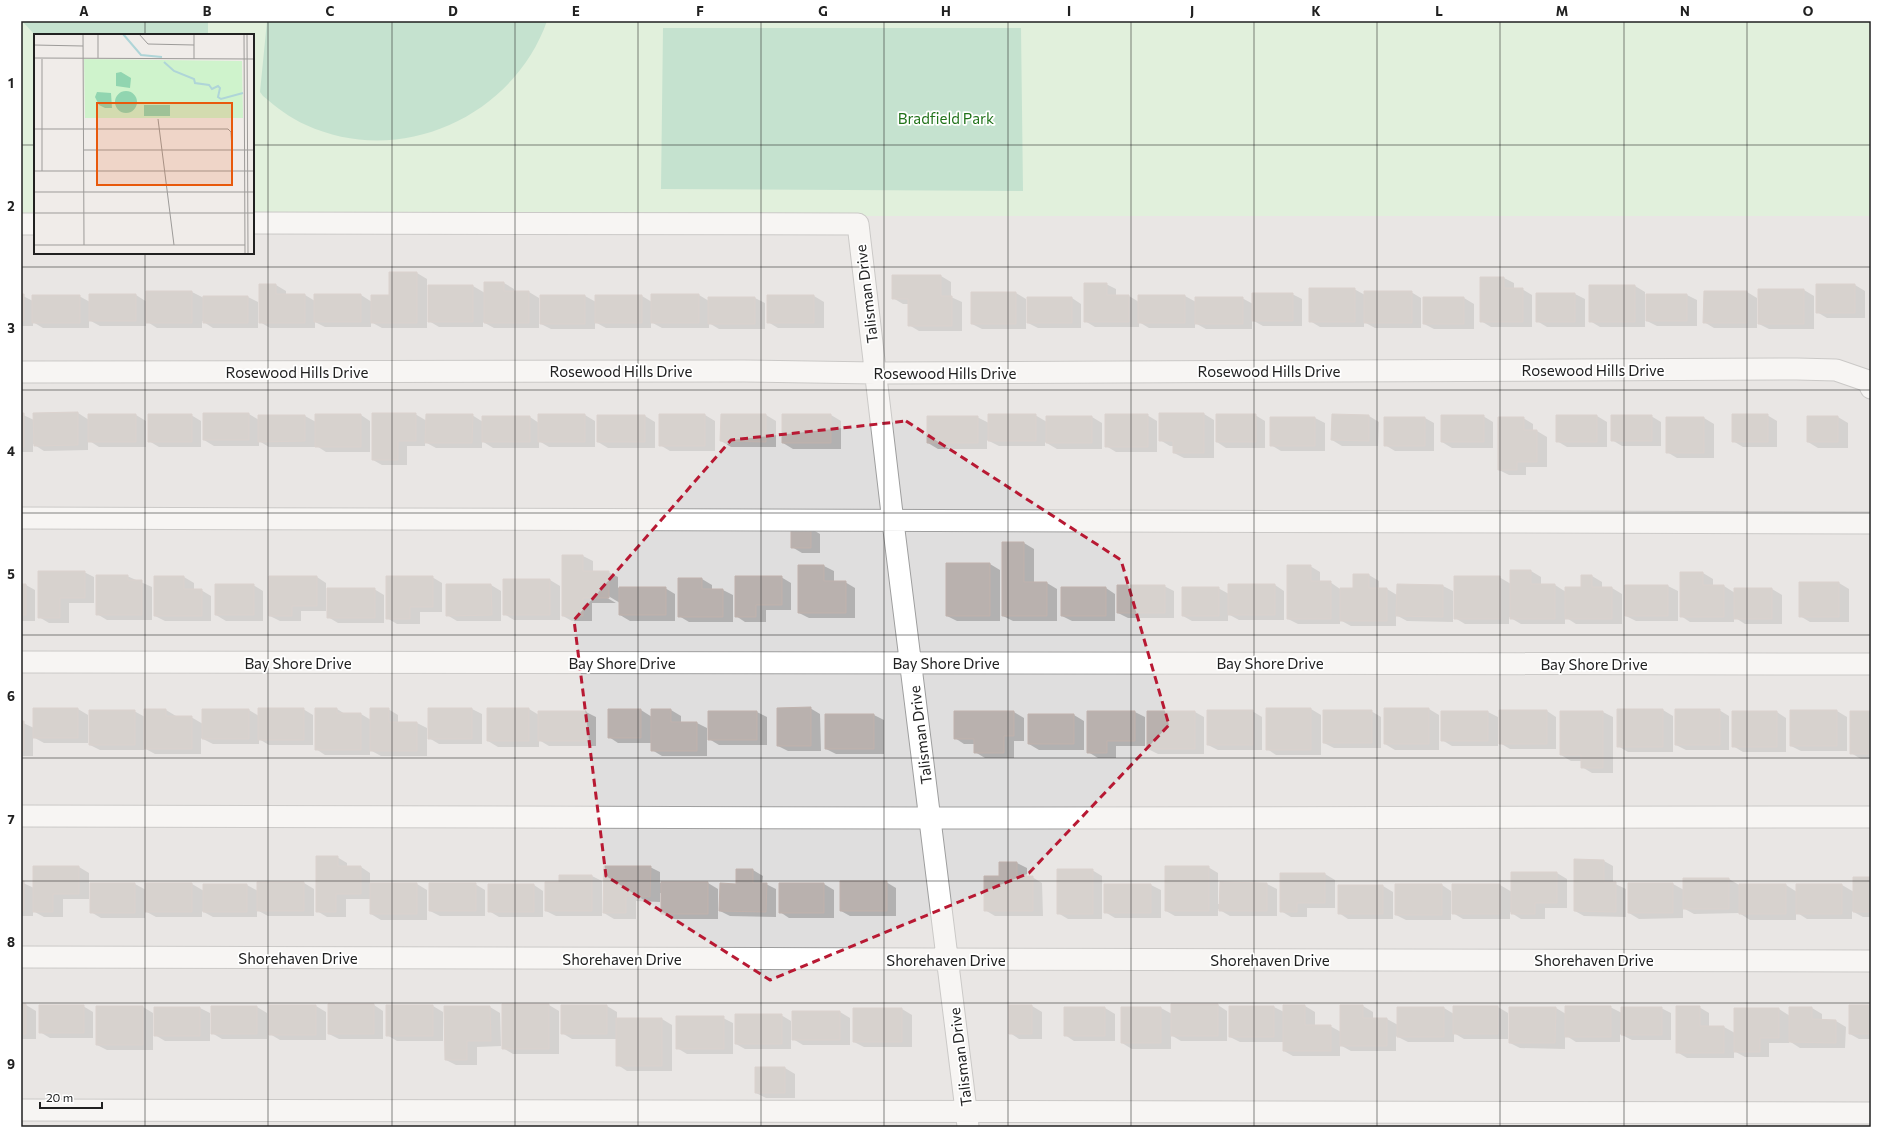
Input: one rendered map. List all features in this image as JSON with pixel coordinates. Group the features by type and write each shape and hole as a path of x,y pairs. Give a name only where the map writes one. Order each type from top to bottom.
{"street":[{"name":"Talisman Drive","path":"254,223 858,224 892,522 911,663 967,1120"},
{"path":"21,224 34,224"},
{"name":"Rosewood Hills Drive","path":"21,372 744,371 876,373 1797,369 1836,370 1869,384"},
{"path":"21,518 892,522 1871,523"},
{"name":"Bay Shore Drive","path":"21,662 1871,664"},
{"path":"21,816 930,818 1871,817"},
{"name":"Shorehaven Drive","path":"21,957 1871,961"},
{"path":"21,1110 967,1120 1871,1113"}],"highlighted area":[{"path":"906,421 1121,560 1169,725 1029,873 770,980 606,876 574,620 731,440"}],"shaded area":[{"path":"21,216 34,216 34,254 254,254 254,216 1871,216 1871,1127 21,1127"}],"green space":[{"name":"Bradfield Park","path":"21,21 1871,21 1871,216 254,216 254,34 34,34 34,216 21,216"},
{"path":"22,21 208,21 208,34 34,34"},
{"path":"267,21 547,21 531,55 508,84 481,107 449,125 415,136 379,140 342,137 306,125 283,112 263,96 260,92"},
{"path":"663,28 1021,28 1023,191 661,189"}],"building":[{"path":"389,272 417,272 417,323 371,323 371,295 389,295"},
{"path":"892,275 941,275 941,296 952,296 952,326 908,326 908,299 892,299"},
{"path":"1480,277 1504,277 1504,288 1523,288 1523,322 1480,322"},
{"path":"484,282 504,282 504,291 529,291 529,323 484,323"},
{"path":"1084,283 1107,283 1107,295 1129,295 1129,322 1084,322"},
{"path":"259,284 276,284 276,294 305,294 305,323 259,323"},
{"path":"1816,284 1855,284 1855,313 1816,313"},
{"path":"428,285 473,285 473,322 428,322"},
{"path":"1589,285 1635,285 1635,322 1589,322"},
{"path":"1309,288 1355,288 1355,322 1309,322"},
{"path":"1758,289 1804,289 1804,324 1758,324"},
{"path":"146,291 192,291 192,323 146,323"},
{"path":"1364,291 1412,291 1412,323 1364,323"},
{"path":"1704,291 1747,291 1747,323 1703,323"},
{"path":"971,292 1016,292 1016,324 971,324"},
{"path":"1252,293 1293,293 1293,321 1252,321"},
{"path":"1536,293 1575,293 1575,322 1536,322"},
{"path":"21,294 24,294 24,321 21,321"},
{"path":"89,294 136,294 136,321 89,321"},
{"path":"314,294 361,294 361,322 314,322"},
{"path":"651,294 699,294 699,323 651,323"},
{"path":"1646,294 1687,294 1687,321 1646,321"},
{"path":"32,295 80,295 80,323 32,323"},
{"path":"540,295 585,295 585,324 540,324"},
{"path":"595,295 642,295 642,323 595,323"},
{"path":"767,295 814,295 814,323 767,323"},
{"path":"1138,295 1185,295 1185,323 1138,323"},
{"path":"203,296 248,296 248,323 203,323"},
{"path":"708,297 755,297 755,324 708,324"},
{"path":"1027,297 1072,297 1072,323 1027,323"},
{"path":"1195,297 1243,297 1243,324 1195,324"},
{"path":"1423,297 1464,297 1464,324 1423,324"},
{"path":"78,412 78,445 34,446 33,413"},
{"path":"21,413 24,413 24,447 21,447"},
{"path":"203,413 249,413 249,440 203,440"},
{"path":"372,413 416,413 416,441 398,441 398,460 372,460"},
{"path":"1159,413 1204,413 1204,453 1173,453 1173,441 1159,441"},
{"path":"88,414 136,414 136,442 88,442"},
{"path":"148,414 192,414 192,442 148,442"},
{"path":"315,414 361,414 361,447 315,447"},
{"path":"426,414 473,414 472,443 425,443"},
{"path":"538,414 585,414 585,442 538,442"},
{"path":"659,414 705,414 705,446 659,446"},
{"path":"721,414 766,414 766,442 720,441"},
{"path":"782,414 831,414 831,443 782,443"},
{"path":"988,414 1036,414 1036,441 988,441"},
{"path":"1105,414 1148,414 1148,447 1105,447"},
{"path":"1216,414 1256,414 1256,442 1216,442"},
{"path":"1332,414 1369,415 1369,441 1331,440"},
{"path":"1732,414 1768,414 1768,442 1732,442"},
{"path":"258,415 305,415 305,441 258,442"},
{"path":"597,415 645,415 645,442 597,442"},
{"path":"1441,415 1484,415 1484,442 1441,442"},
{"path":"1556,415 1597,415 1597,442 1556,442"},
{"path":"1611,415 1652,415 1652,441 1611,441"},
{"path":"482,416 530,416 530,442 482,442"},
{"path":"927,416 978,416 978,443 927,443"},
{"path":"1046,416 1092,416 1092,443 1046,443"},
{"path":"1807,416 1838,416 1838,442 1807,442"},
{"path":"1270,417 1315,417 1315,446 1270,446"},
{"path":"1384,417 1425,417 1425,446 1384,446"},
{"path":"1498,417 1524,417 1524,430 1537,430 1537,462 1517,462 1517,470 1498,470"},
{"path":"1666,417 1704,417 1704,453 1666,453"},
{"path":"791,527 811,527 811,548 791,548"},
{"path":"1002,542 1024,542 1024,582 1047,582 1047,616 1002,616"},
{"path":"562,555 583,555 583,571 609,571 609,598 583,598 583,616 562,616"},
{"path":"946,563 990,563 990,616 946,616"},
{"path":"798,565 824,565 824,581 846,581 846,613 798,613"},
{"path":"1287,565 1311,565 1311,581 1331,581 1331,619 1287,619"},
{"path":"1510,570 1531,570 1531,584 1555,584 1555,619 1510,619"},
{"path":"38,571 85,571 85,598 60,598 60,618 38,618"},
{"path":"1680,572 1703,572 1703,585 1724,585 1724,617 1680,617"},
{"path":"1353,574 1369,574 1369,588 1387,588 1387,621 1340,621 1340,588 1353,588"},
{"path":"96,575 128,575 128,580 142,580 142,615 96,615"},
{"path":"1581,575 1592,575 1592,587 1612,587 1612,619 1565,619 1565,587 1581,587"},
{"path":"154,576 184,576 184,589 202,589 202,616 154,616"},
{"path":"269,576 317,576 317,606 292,606 292,616 269,616"},
{"path":"386,576 433,576 433,607 410,607 410,619 386,619"},
{"path":"735,576 782,576 782,605 756,605 756,617 735,617"},
{"path":"1454,576 1500,576 1500,619 1454,619"},
{"path":"678,578 702,578 702,589 723,589 723,617 678,617"},
{"path":"503,579 550,579 550,615 503,615"},
{"path":"1799,582 1839,582 1839,617 1799,617"},
{"path":"21,584 26,584 26,615 21,615"},
{"path":"215,584 254,584 254,615 215,615"},
{"path":"446,584 491,584 492,615 446,616"},
{"path":"1228,584 1275,584 1275,615 1228,615"},
{"path":"1397,584 1443,585 1443,617 1396,616"},
{"path":"1117,585 1165,585 1165,613 1117,613"},
{"path":"1625,585 1668,585 1668,616 1625,616"},
{"path":"619,587 666,587 666,615 619,615"},
{"path":"1061,587 1106,587 1106,616 1061,616"},
{"path":"1182,587 1219,587 1219,616 1182,616"},
{"path":"327,588 375,588 375,618 327,618"},
{"path":"1734,588 1772,588 1772,619 1734,619"},
{"path":"811,707 811,746 777,746 777,708"},
{"path":"33,708 78,708 78,738 33,738"},
{"path":"258,708 304,708 304,740 258,740"},
{"path":"315,708 337,708 337,713 361,713 361,750 315,750"},
{"path":"370,708 389,708 389,722 417,722 417,751 370,751"},
{"path":"428,708 472,708 472,739 428,739"},
{"path":"487,708 529,708 529,741 487,741"},
{"path":"1266,708 1311,708 1311,750 1266,750"},
{"path":"1384,708 1429,708 1429,744 1384,744"},
{"path":"144,709 166,709 166,716 192,716 192,749 144,749"},
{"path":"202,709 249,709 249,739 202,739"},
{"path":"608,709 641,709 641,738 608,738"},
{"path":"651,709 671,709 671,722 697,722 697,751 651,751"},
{"path":"1617,709 1663,709 1663,747 1617,747"},
{"path":"1675,709 1720,709 1720,745 1675,745"},
{"path":"89,710 135,710 135,745 89,745"},
{"path":"1207,710 1253,710 1253,745 1207,745"},
{"path":"1323,710 1372,710 1372,743 1323,743"},
{"path":"1499,710 1547,710 1547,744 1499,744"},
{"path":"1790,710 1837,710 1837,746 1790,746"},
{"path":"538,711 586,711 586,741 538,741"},
{"path":"708,711 757,711 757,740 708,740"},
{"path":"954,711 1014,711 1014,736 1004,736 1004,753 974,753 974,739 954,739"},
{"path":"1087,711 1135,711 1135,741 1107,741 1107,753 1087,753"},
{"path":"1147,711 1195,711 1195,749 1147,749"},
{"path":"1441,711 1488,711 1488,741 1441,741"},
{"path":"1560,711 1603,711 1603,768 1581,768 1581,755 1560,755"},
{"path":"1732,711 1777,711 1777,747 1732,747"},
{"path":"1850,711 1871,711 1871,754 1850,754"},
{"path":"825,714 874,714 874,749 825,749"},
{"path":"1028,714 1074,714 1074,744 1028,744"},
{"path":"21,721 24,721 24,751 21,751"},
{"path":"316,856 338,856 338,866 361,866 361,894 336,894 336,912 316,912"},
{"path":"1574,859 1604,860 1604,882 1616,882 1616,912 1574,911"},
{"path":"999,862 1017,862 1017,876 1033,876 1033,911 984,911 984,876 999,876"},
{"path":"33,866 79,866 79,894 53,894 53,912 33,912"},
{"path":"604,866 651,866 650,897 626,896 626,913 603,913"},
{"path":"1165,866 1209,866 1209,911 1165,911"},
{"path":"736,869 753,869 753,883 767,883 766,912 719,911 720,883 736,884"},
{"path":"1057,869 1093,869 1093,914 1057,914"},
{"path":"1511,872 1557,872 1557,903 1535,903 1535,914 1511,914"},
{"path":"1280,873 1325,873 1325,903 1297,903 1297,912 1280,912"},
{"path":"559,875 592,875 592,911 545,911 545,882 559,882"},
{"path":"1853,877 1871,877 1871,912 1853,912"},
{"path":"1683,878 1729,878 1729,909 1683,909"},
{"path":"21,881 24,881 24,911 21,911"},
{"path":"840,881 887,881 887,911 840,911"},
{"path":"257,882 304,882 304,911 257,911"},
{"path":"661,882 708,882 708,914 661,914"},
{"path":"1220,882 1267,883 1267,911 1219,911"},
{"path":"90,883 135,883 135,913 90,913"},
{"path":"145,883 192,883 192,912 145,912"},
{"path":"370,883 417,883 417,914 370,914"},
{"path":"429,883 476,883 476,911 429,911"},
{"path":"779,883 824,883 824,913 779,913"},
{"path":"1628,883 1673,883 1673,913 1628,913"},
{"path":"203,884 247,884 247,912 203,912"},
{"path":"488,884 534,884 534,912 488,912"},
{"path":"1104,884 1151,884 1151,913 1104,913"},
{"path":"1395,884 1442,884 1442,915 1395,915"},
{"path":"1452,884 1500,884 1500,914 1452,914"},
{"path":"1739,884 1786,884 1786,914 1739,914"},
{"path":"1796,884 1842,884 1842,914 1796,914"},
{"path":"1338,885 1383,885 1383,914 1338,914"},
{"path":"21,1004 26,1004 26,1034 21,1034"},
{"path":"328,1004 374,1004 374,1034 328,1034"},
{"path":"502,1004 549,1004 549,1049 502,1049"},
{"path":"1171,1004 1218,1004 1218,1036 1171,1036"},
{"path":"39,1005 84,1005 84,1033 39,1033"},
{"path":"269,1005 316,1005 316,1035 269,1035"},
{"path":"386,1005 433,1005 433,1036 386,1036"},
{"path":"561,1005 607,1005 607,1034 561,1034"},
{"path":"1009,1005 1032,1005 1032,1034 1009,1034"},
{"path":"1283,1005 1305,1005 1305,1025 1331,1025 1331,1051 1283,1051"},
{"path":"1340,1005 1363,1005 1363,1018 1387,1018 1387,1046 1340,1046"},
{"path":"1849,1005 1871,1005 1871,1034 1849,1034"},
{"path":"96,1006 143,1006 143,1045 96,1045"},
{"path":"211,1006 257,1006 257,1034 211,1034"},
{"path":"444,1006 490,1006 491,1041 467,1041 467,1060 445,1060"},
{"path":"1229,1006 1274,1006 1274,1037 1229,1037"},
{"path":"1453,1006 1498,1006 1498,1034 1453,1034"},
{"path":"1565,1006 1611,1006 1611,1037 1565,1037"},
{"path":"1676,1006 1700,1006 1700,1026 1724,1026 1724,1053 1676,1053"},
{"path":"154,1007 200,1007 200,1036 154,1036"},
{"path":"1064,1007 1105,1007 1105,1036 1064,1036"},
{"path":"1121,1007 1161,1007 1161,1043 1121,1043"},
{"path":"1397,1007 1444,1007 1444,1037 1397,1037"},
{"path":"1509,1007 1556,1007 1555,1043 1509,1043"},
{"path":"1621,1007 1662,1007 1662,1035 1621,1035"},
{"path":"1789,1007 1812,1007 1812,1019 1836,1020 1836,1043 1789,1042"},
{"path":"853,1008 902,1008 902,1042 853,1042"},
{"path":"1734,1008 1779,1008 1779,1038 1760,1038 1760,1052 1734,1052"},
{"path":"792,1011 840,1011 840,1040 792,1040"},
{"path":"735,1014 782,1014 782,1044 735,1044"},
{"path":"676,1016 724,1016 724,1049 676,1049"},
{"path":"616,1018 662,1018 662,1066 616,1066"},
{"path":"755,1067 785,1067 785,1093 755,1093"}]}
